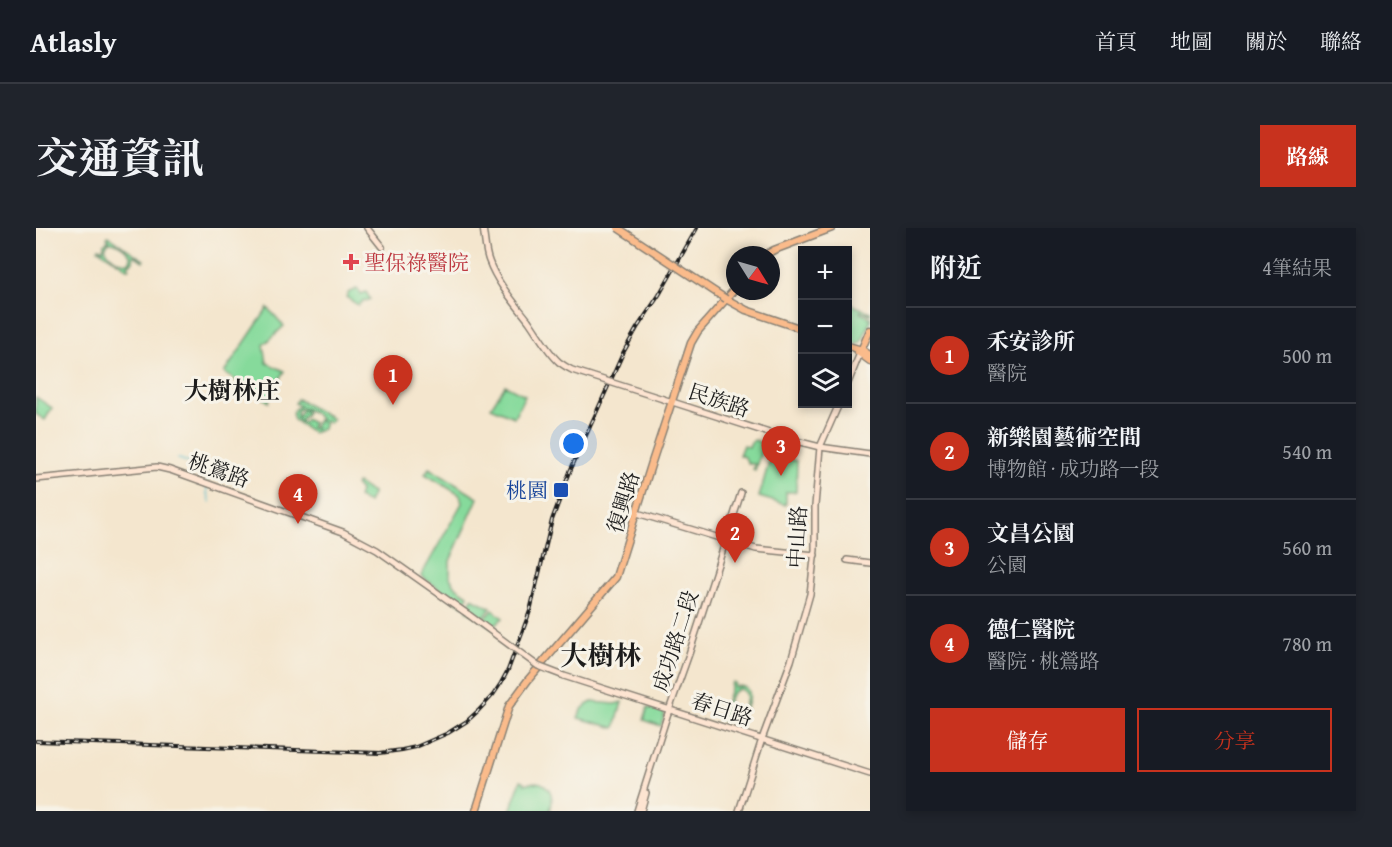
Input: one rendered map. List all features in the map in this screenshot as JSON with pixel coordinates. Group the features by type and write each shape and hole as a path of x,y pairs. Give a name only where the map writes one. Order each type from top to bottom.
{"main road":[{"path":"618,228 726,299"},
{"path":"780,248 832,228"},
{"name":"復興路","path":"476,811 509,706 528,680 616,577 691,343 698,331 726,299"},
{"path":"728,300 746,310 798,328"},
{"path":"859,351 870,330"},
{"path":"852,348 870,356"},
{"path":"859,351 870,361"}],"street":[{"path":"367,228 382,247"},
{"name":"民族路","path":"483,228 487,255 496,276 555,357 565,366 788,440 870,454"},
{"path":"852,371 859,351"},
{"name":"中山路","path":"739,811 810,594 820,447 837,408"},
{"name":"桃鶯路","path":"36,479 160,467 343,531 377,550 538,666 564,676"},
{"name":"成功路二段","path":"639,811 741,493"},
{"path":"637,513 756,549 814,555"},
{"path":"847,560 870,563"},
{"name":"春日路","path":"564,676 870,774"}],"green space":[{"path":"108,236 144,260 134,255 128,269 98,249 103,250 104,244 109,240","holes":["112,242 127,252 131,257 130,261 119,261 109,254 105,247"]},
{"path":"357,289 361,294 366,292 370,299 358,305 346,297 349,292"},
{"path":"852,305 870,312 870,314 860,311 870,317 870,322 861,343 852,344"},
{"path":"268,308 284,326 264,345 267,363 285,371 270,396 269,402 224,373"},
{"path":"505,385 525,395 514,417 491,407"},
{"path":"36,397 52,408 45,420 36,414"},
{"path":"298,399 332,419 329,423 325,420 323,429 313,433 294,420 293,412 300,406 295,403","holes":["302,408 320,419 321,421 318,420 314,427 317,429 311,428 313,423 306,419 303,423 297,420 301,421 307,412 303,409 297,418 297,411"]},
{"path":"776,437 792,442 789,459 797,461 796,492 786,492 786,505 759,497"},
{"path":"755,440 764,443 755,470 753,469 755,464 749,464 745,457 739,455 743,445 749,447"},
{"path":"429,468 478,498 450,561 450,578 457,588 468,595 463,606 421,576 462,503 460,495 425,474"},
{"path":"357,483 372,493 368,503 358,498 360,491 355,485"},
{"path":"472,598 491,608 481,620 467,610"},
{"path":"493,610 503,618 492,627 483,621"},
{"path":"732,682 735,683 734,687 745,688 748,691 748,700 742,716 733,718 725,714 723,721 720,720","holes":["740,689 745,693 745,702 740,713 733,715 728,712 728,701 731,695"]},
{"path":"592,702 615,704 622,702 615,728 578,718 583,709"},
{"path":"648,707 665,713 661,726 644,720"},
{"path":"521,780 525,784 532,782 544,784 548,788 552,798 550,811 510,811"}],"waterway":[{"path":"178,459 203,470 208,476 208,481"},
{"path":"207,486 210,502"}],"railway":[{"path":"36,741 380,753 416,747 448,733 467,721 493,695 508,670 530,611 552,520 571,469 623,353 697,228"}],"place":[{"name":"聖保祿醫院","path":"351,262"},
{"name":"禾安診所","path":"393,405"},
{"name":"文昌公園","path":"781,476"},
{"name":"桃園","path":"561,490"},
{"name":"德仁醫院","path":"298,524"},
{"name":"新樂園藝術空間","path":"735,563"}],"district":[{"name":"大樹林庄","path":"232,390"},
{"name":"大樹林","path":"601,655"}]}
